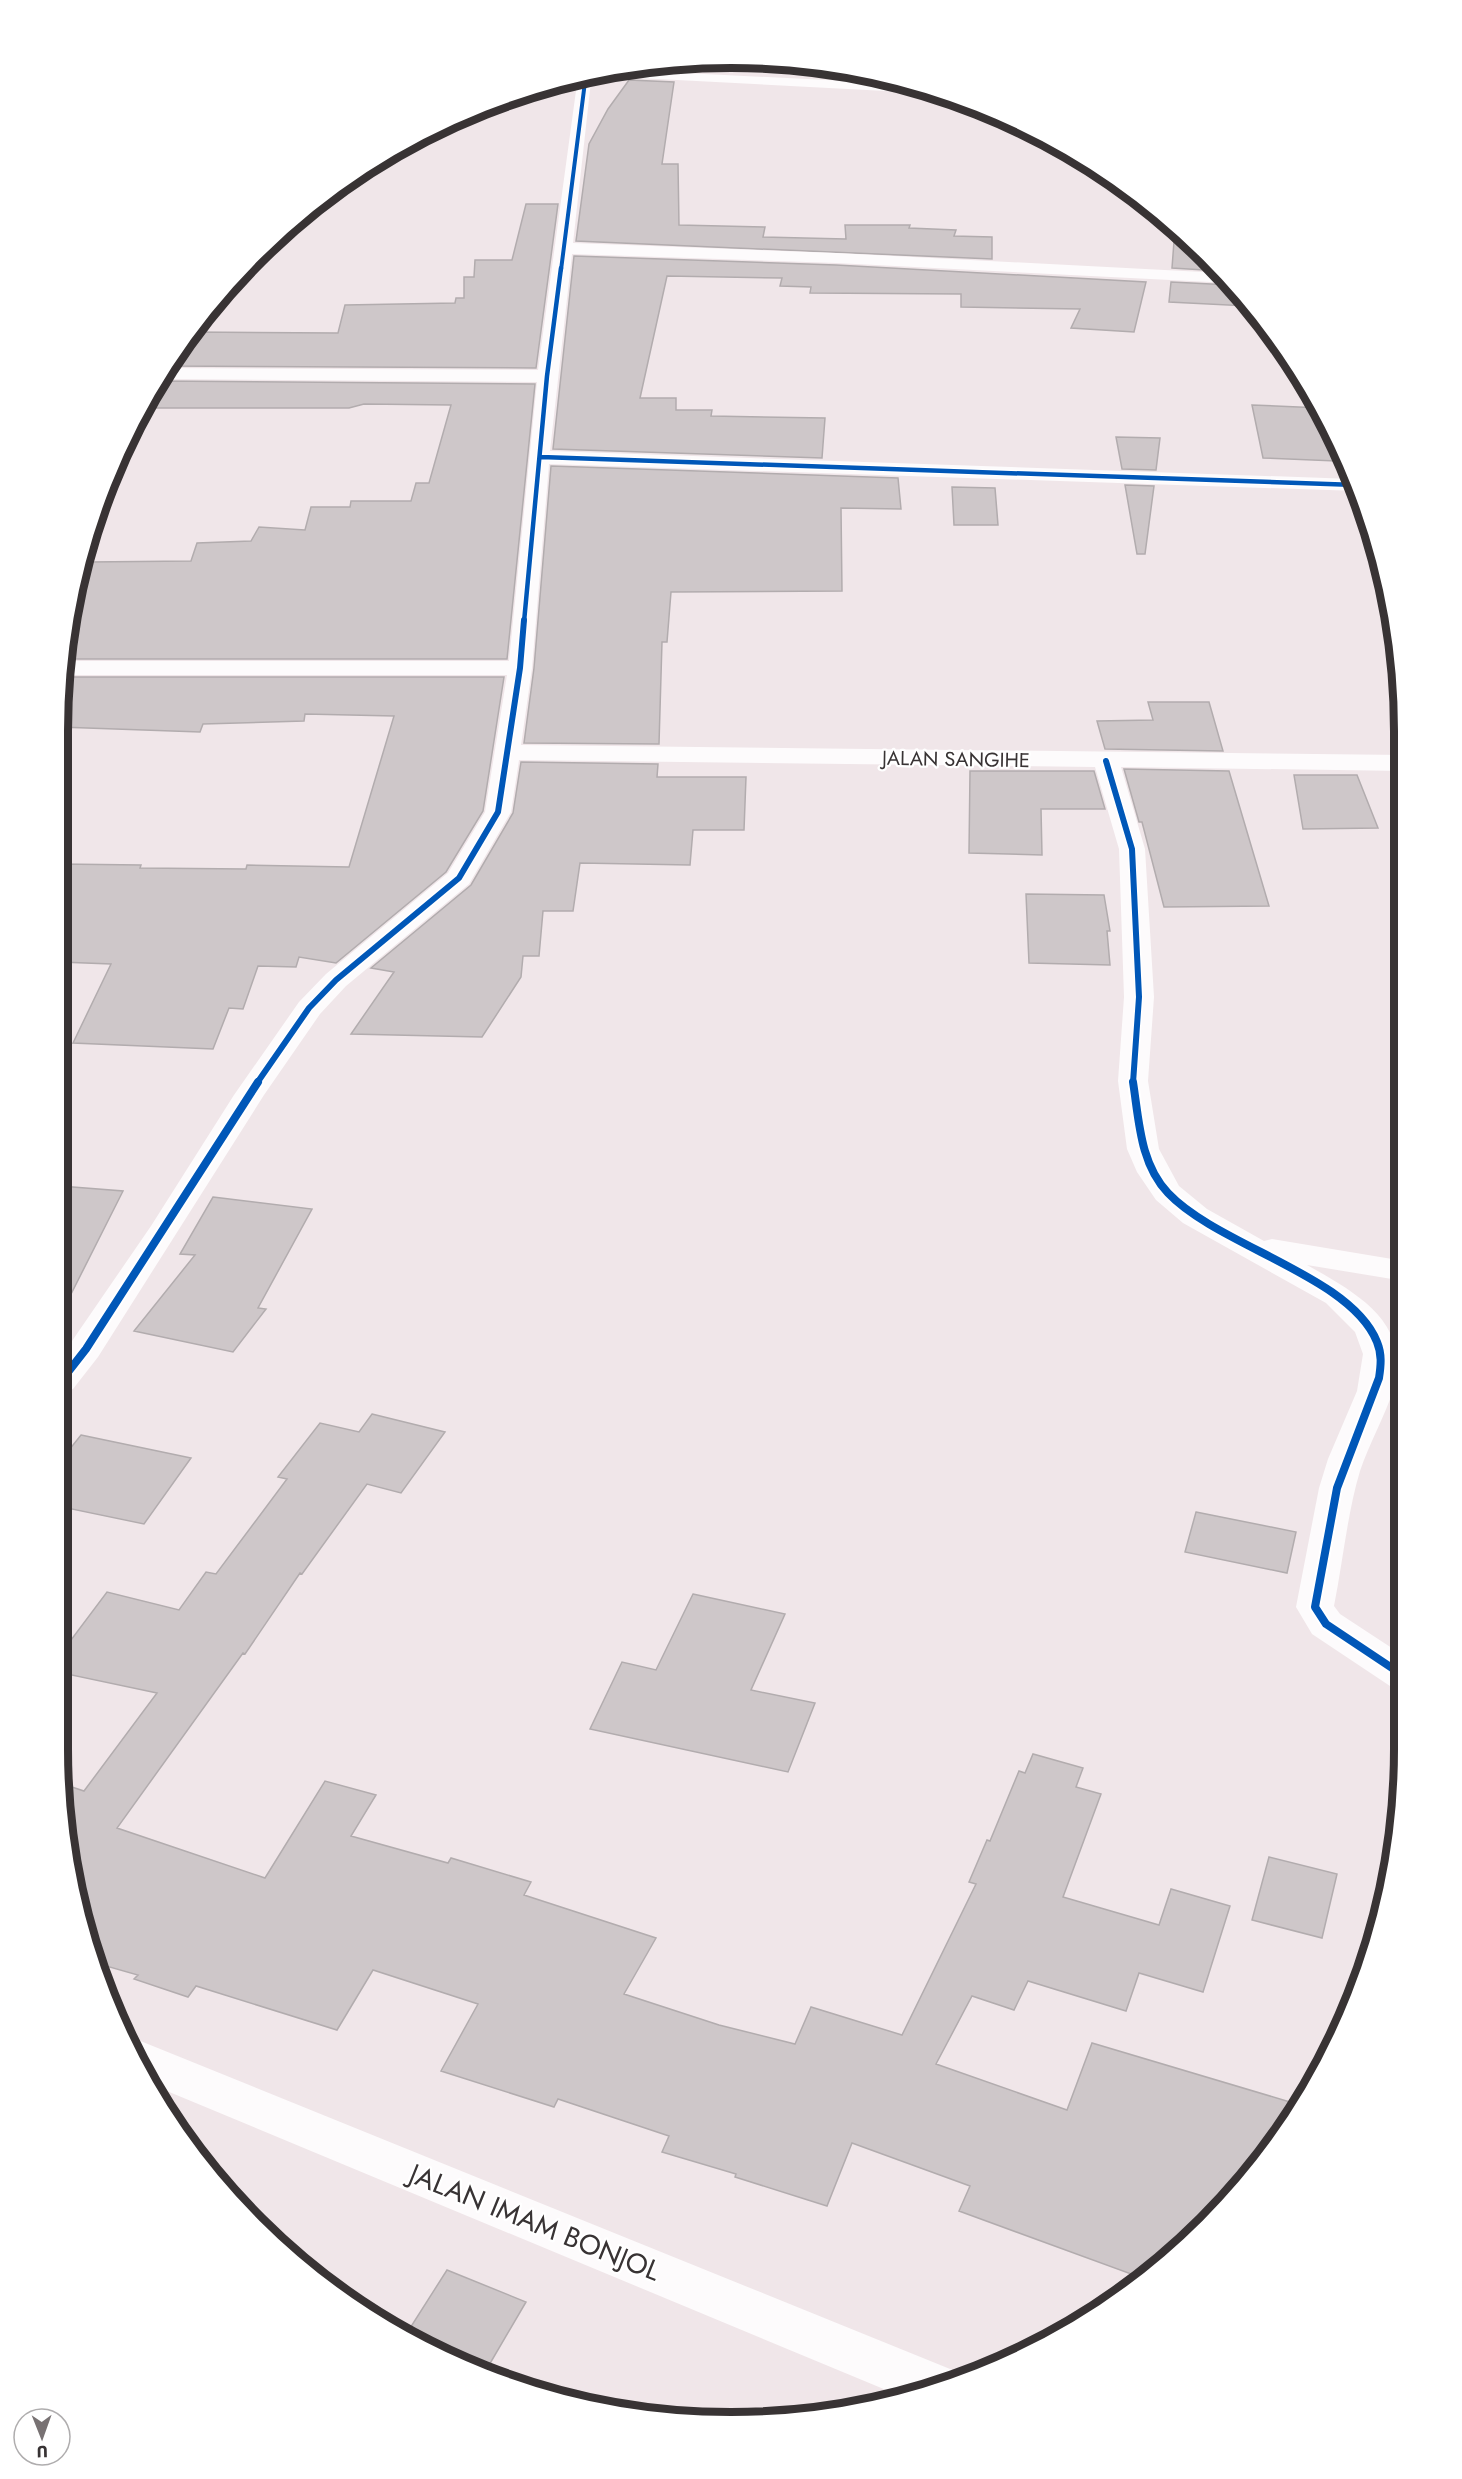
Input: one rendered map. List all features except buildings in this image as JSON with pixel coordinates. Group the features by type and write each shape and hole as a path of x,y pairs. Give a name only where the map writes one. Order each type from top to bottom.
{"street":[{"path":"635,75 888,86"},
{"path":"67,1373 92,1339 249,1095 309,1008 336,981 459,879 498,812 509,752 520,668 547,376 584,86"},
{"path":"564,248 836,258 1215,278"},
{"path":"172,374 547,376"},
{"path":"541,457 1347,485"},
{"path":"71,668 520,668"},
{"name":"JALAN SANGIHE","path":"509,752 1394,763"},
{"path":"1106,761 1132,849 1139,997 1133,1081 1143,1149 1153,1172 1167,1193 1195,1216 1338,1296 1357,1311 1374,1335 1381,1362 1370,1400 1342,1471 1315,1607 1326,1624 1394,1669"},
{"path":"1252,1246 1394,1269"},
{"name":"JALAN IMAM BONJOL","path":"147,2062 926,2382"}],"cycle path":[{"path":"67,1373 86,1349 249,1095 309,1008 336,980 459,878 498,812 520,668 547,376 585,84"},
{"path":"541,457 1347,485"},
{"path":"1106,761 1132,849 1139,997 1133,1081 1143,1149 1153,1172 1167,1193 1195,1216 1338,1296 1361,1317 1374,1334 1378,1344 1381,1354 1379,1378 1370,1405 1346,1459 1337,1488 1315,1607 1326,1624 1394,1669"}]}
